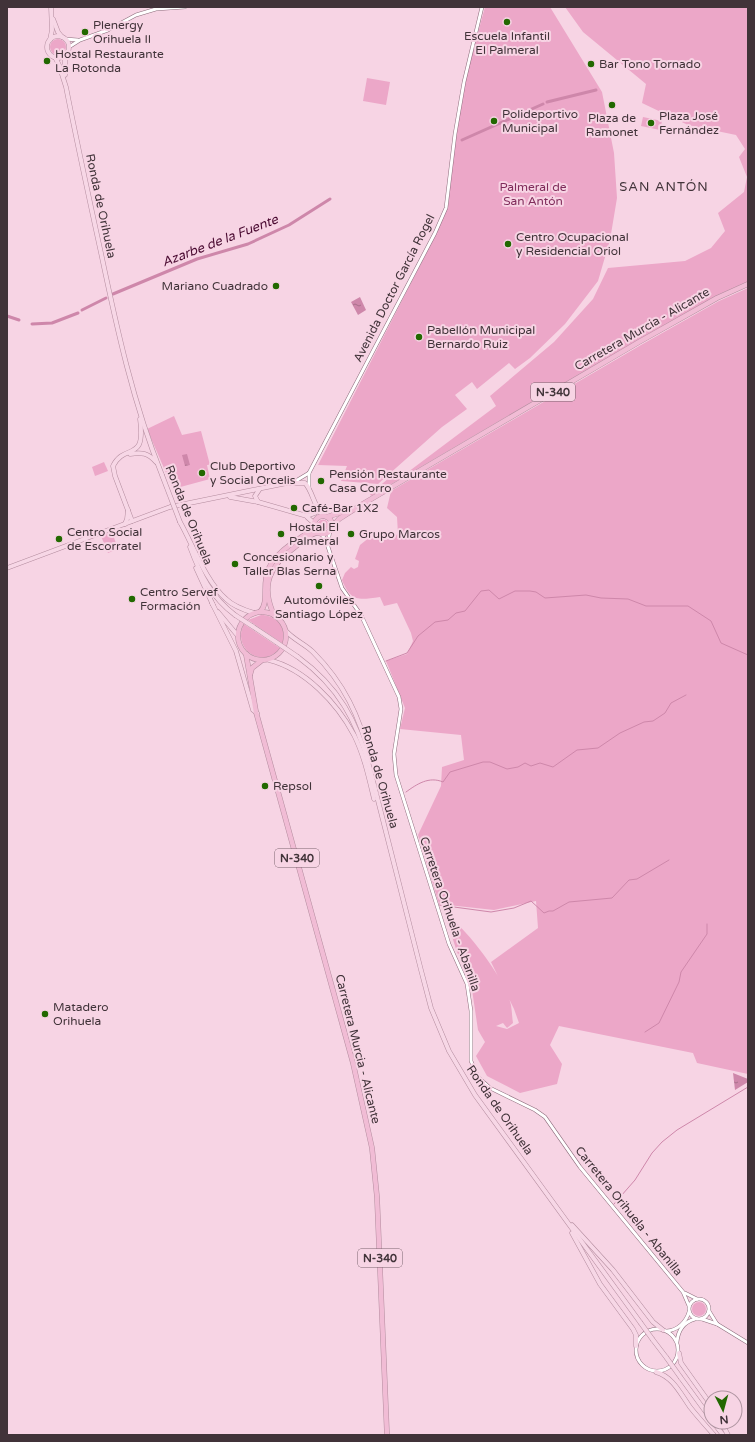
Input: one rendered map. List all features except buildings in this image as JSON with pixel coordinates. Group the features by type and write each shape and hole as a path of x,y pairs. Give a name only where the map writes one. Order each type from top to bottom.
{"highway":[{"name":"Carretera Murcia - Alicante","path":"331,529 339,519 361,505 626,349 717,298 748,284"},
{"name":"Carretera Murcia - Alicante","path":"325,517 361,505"},
{"name":"N-340","path":"260,612 265,605 264,584 269,566 279,554 315,525 318,518 325,517"},
{"path":"325,517 331,520 331,529"},
{"path":"315,525 320,533"},
{"name":"N-340","path":"286,631 281,620 274,615 268,591 269,577 272,569 277,561 310,535 331,529"},
{"path":"238,636 244,620 254,613 260,612 274,615"},
{"path":"246,654 253,659 262,661 275,657 284,649 286,643 286,631"},
{"name":"N-340","path":"238,636 240,646 246,654"},
{"name":"Carretera Murcia - Alicante","path":"246,654 256,713 353,1062 372,1148 378,1212 387,1435"},
{"path":"249,677 252,668 262,661"}],"main road":[{"name":"Ronda de Orihuela","path":"51,7 52,34 48,50 59,65 66,87 127,371 138,409 158,465 200,573 214,596 235,615 316,670 333,688 353,720 365,752 421,970 440,1031 461,1073 531,1173 703,1408"},
{"name":"Ronda de Orihuela","path":"52,14 58,32 64,38 69,47 65,55 64,65 66,87"},
{"path":"50,40 55,36 64,38"},
{"path":"54,57 60,58 65,55"},
{"path":"132,521 113,472 113,466 117,460 135,450 141,440 138,409"},
{"path":"128,454 144,452 151,456 158,465"},
{"path":"7,568 176,505 294,482 305,482 310,488 316,508 325,517"},
{"path":"258,502 255,496 259,489"},
{"path":"221,497 233,497 258,502 293,514 307,516 315,513 316,508"},
{"path":"128,510 134,516 144,517"},
{"path":"125,524 128,519 128,510"},
{"path":"307,516 315,525"},
{"path":"180,522 196,554 222,596 231,603 254,613"},
{"path":"190,548 198,574 236,651 253,710 256,713"},
{"path":"212,603 238,636"},
{"path":"286,631 311,650 324,664 342,686 351,702 365,740 379,798 379,806"},
{"path":"269,660 288,668 312,683 331,701 354,735 364,759 385,839 389,847"},
{"path":"531,1173 537,1177 575,1228 613,1270 653,1322 665,1330"},
{"path":"546,1193 549,1201 578,1242 600,1284 633,1329 636,1335 636,1346"},
{"path":"679,1354 681,1363 703,1394"},
{"path":"656,1372 672,1382 690,1407 714,1435"}],"street":[{"path":"69,47 80,40 108,30 144,13 156,10 185,7"},
{"name":"Avenida Doctor García Rogel","path":"309,473 435,233 446,208 454,134 464,82 482,7"},
{"path":"64,38 80,40"},
{"path":"294,482 309,473 310,488"},
{"name":"Carretera Orihuela - Abanilla","path":"328,545 331,529"},
{"name":"Carretera Orihuela - Abanilla","path":"320,533 328,545 342,588 361,615 399,697 401,709 394,754 396,775 449,944 466,984 471,1011 471,1061 478,1077 490,1088 535,1110 545,1118 580,1167 684,1292 689,1306"},
{"name":"Carretera Orihuela - Abanilla","path":"684,1292 697,1299"},
{"path":"708,1311 706,1316 687,1322 679,1331 677,1342 679,1354 671,1367 656,1372 640,1363 637,1358 636,1346 642,1336 646,1332 657,1329 665,1330 679,1327 685,1321 689,1306 697,1299 706,1302 708,1311 717,1324"},
{"path":"689,1310 692,1316 717,1324 748,1343"},
{"path":"665,1330 672,1335 677,1342"}],"green space":[{"name":"Palmeral de San Antón","path":"485,7 550,7 602,92 614,153 617,198 610,240 598,281 565,324 530,358 515,369 509,363 477,389 472,382 455,395 467,409 442,427 378,484 341,481 347,466 318,465 436,234 448,206 455,141 464,84"},
{"path":"565,7 748,7 748,282 709,300 638,340 371,496 370,494 389,478 404,475 496,406 490,396 554,342 593,299 608,268 685,261 711,248 725,231 718,213 744,192 747,177 739,157 745,149 736,135 688,125 642,103 646,84 583,32"},
{"path":"58,39 64,41 66,47 64,53 58,55 52,53 50,47 52,41"},
{"path":"367,78 390,82 386,105 363,101"},
{"name":"Plaza José Fernández","path":"643,117 662,121 660,130 641,126"},
{"path":"748,288 748,1074 697,1063 693,1053 559,1026 550,1045 562,1064 557,1084 520,1093 487,1076 476,1056 485,1042 478,1030 471,983 457,952 447,921 449,916 476,945 498,976 491,962 538,928 536,901 494,910 439,904 418,835 441,786 442,767 464,760 461,735 400,729 405,708 386,661 407,654 413,641 411,633 397,603 384,606 380,597 366,599 356,598 352,596 345,587 342,580 345,573 351,567 354,569 358,567 359,561 355,559 360,545 370,537 386,540 398,534 397,517 387,508 391,491 641,345 719,301","holes":["509,998 519,1023 507,1029 496,1026 503,1023 507,1028 513,1023"]},
{"path":"174,416 182,435 201,431 210,465 207,465 210,479 173,489 147,429"},
{"path":"104,462 108,471 95,476 92,467"},
{"path":"321,520 325,520 327,521 327,529 321,530 318,527 318,523"},
{"path":"112,532 118,549 108,553 101,536"},
{"path":"261,615 272,617 280,624 284,633 283,644 248,620"},
{"path":"244,624 280,648 273,654 265,657 258,657 251,654 245,648 242,641 241,633"},
{"path":"696,1302 702,1302 706,1306 706,1312 702,1316 696,1316 692,1312 692,1306"}],"water":[{"path":"360,297 366,310 358,315 351,302"},
{"path":"187,454 190,465 185,466 182,455"},
{"path":"733,1073 748,1079 748,1082 735,1090"}],"waterway":[{"name":"Azarbe de la Fuente","path":"547,102 596,90"},
{"name":"Azarbe de la Fuente","path":"462,140 543,104"},
{"name":"Azarbe de la Fuente","path":"113,294 197,259 248,244 289,225 330,199"},
{"name":"Azarbe de la Fuente","path":"82,310 106,298"},
{"name":"Azarbe de la Fuente","path":"32,324 52,323 78,313"},
{"name":"Azarbe de la Fuente","path":"7,316 19,320"},
{"path":"386,661 407,653 418,636 435,622 448,620 456,613 465,611 481,591 489,590 499,599 515,591 530,591 536,592 545,598 586,595 601,598 628,599 646,606 688,606 711,621 721,643 748,655"},
{"path":"406,792 428,780 438,780 443,782 450,772 483,762 490,762 507,769 518,767 525,763 531,766 540,763 553,767 577,750 598,748 620,733 644,722 653,721 665,713 671,703 686,695"},
{"path":"439,905 491,912 514,908 531,901 544,913 553,911 569,902 612,898 629,880 637,879 669,860"},
{"path":"645,1032 659,1023 679,982 681,972 707,934 707,924"},
{"path":"614,1204 635,1180 652,1153 662,1142 677,1130 748,1087"}],"place":[{"name":"Escuela Infantil El Palmeral","path":"507,22"},
{"name":"Plenergy Orihuela II","path":"85,32"},
{"name":"Hostal Restaurante La Rotonda","path":"47,61"},
{"name":"Bar Tono Tornado","path":"591,64"},
{"name":"Plaza de Ramonet","path":"612,105"},
{"name":"Polideportivo Municipal","path":"494,121"},
{"name":"Plaza José Fernández","path":"651,123"},
{"name":"Centro Ocupacional y Residencial Oriol","path":"508,244"},
{"name":"Mariano Cuadrado","path":"276,286"},
{"name":"Pabellón Municipal Bernardo Ruiz","path":"419,337"},
{"name":"Club Deportivo y Social Orcelis","path":"202,473"},
{"name":"Pensión Restaurante Casa Corro","path":"321,481"},
{"name":"Café-Bar 1X2","path":"294,508"},
{"name":"Hostal El Palmeral","path":"281,534"},
{"name":"Grupo Marcos","path":"351,534"},
{"name":"Centro Social de Escorratel","path":"59,539"},
{"name":"Concesionario y Taller Blas Serna","path":"235,564"},
{"name":"Automóviles Santiago López","path":"319,586"},
{"name":"Centro Servef Formación","path":"132,599"},
{"name":"Repsol","path":"265,786"},
{"name":"Matadero Orihuela","path":"45,1014"}],"district":[{"name":"SAN ANTÓN","path":"664,187"}]}
